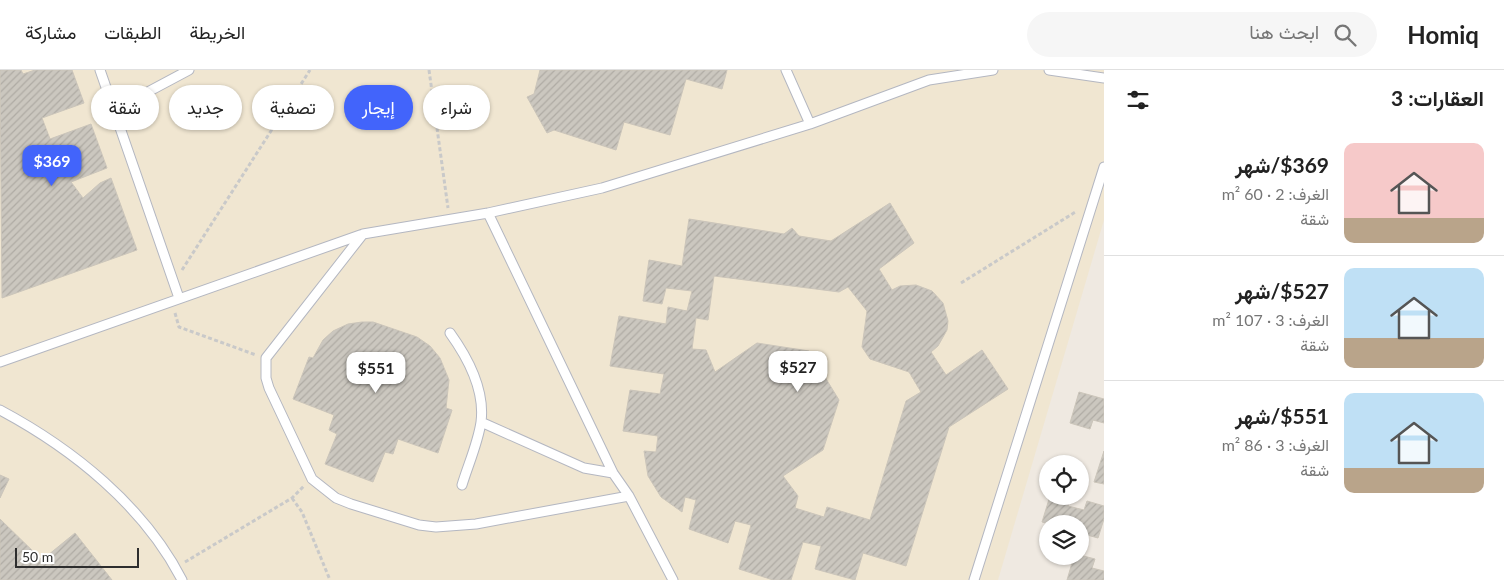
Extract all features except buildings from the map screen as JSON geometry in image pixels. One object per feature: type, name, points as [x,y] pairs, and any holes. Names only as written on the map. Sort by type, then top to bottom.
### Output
[{"type":"lane","points":[[100,70],[105,85]]},
{"type":"lane","points":[[159,86],[190,70]]},
{"type":"lane","points":[[786,70],[810,124]]},
{"type":"lane","points":[[0,362],[363,234],[560,199],[643,177],[810,124],[929,80],[993,70]]},
{"type":"lane","points":[[1049,70],[1104,78]]},
{"type":"lane","points":[[121,130],[178,298]]},
{"type":"lane","points":[[974,580],[1104,167]]},
{"type":"lane","points":[[488,213],[613,473],[629,496],[673,580]]},
{"type":"lane","points":[[363,234],[266,358],[266,378],[269,388],[312,479],[336,498],[351,504],[419,524],[436,527],[476,524],[629,496]]},
{"type":"lane","points":[[450,333],[469,363],[475,380],[481,422],[462,485]]},
{"type":"lane","points":[[0,410],[39,432],[92,473],[144,523],[176,567],[182,580]]},
{"type":"lane","points":[[481,422],[584,468],[613,473]]},
{"type":"path","points":[[174,283],[310,70]]},
{"type":"path","points":[[429,70],[450,220]]},
{"type":"path","points":[[961,283],[1094,201]]},
{"type":"path","points":[[178,298],[173,310],[180,327],[266,358]]},
{"type":"path","points":[[176,567],[292,498],[312,479]]},
{"type":"path","points":[[292,498],[302,512],[330,580]]},
{"type":"shaded area","points":[[0,70],[1104,70],[1104,220],[998,580],[0,580]]}]
